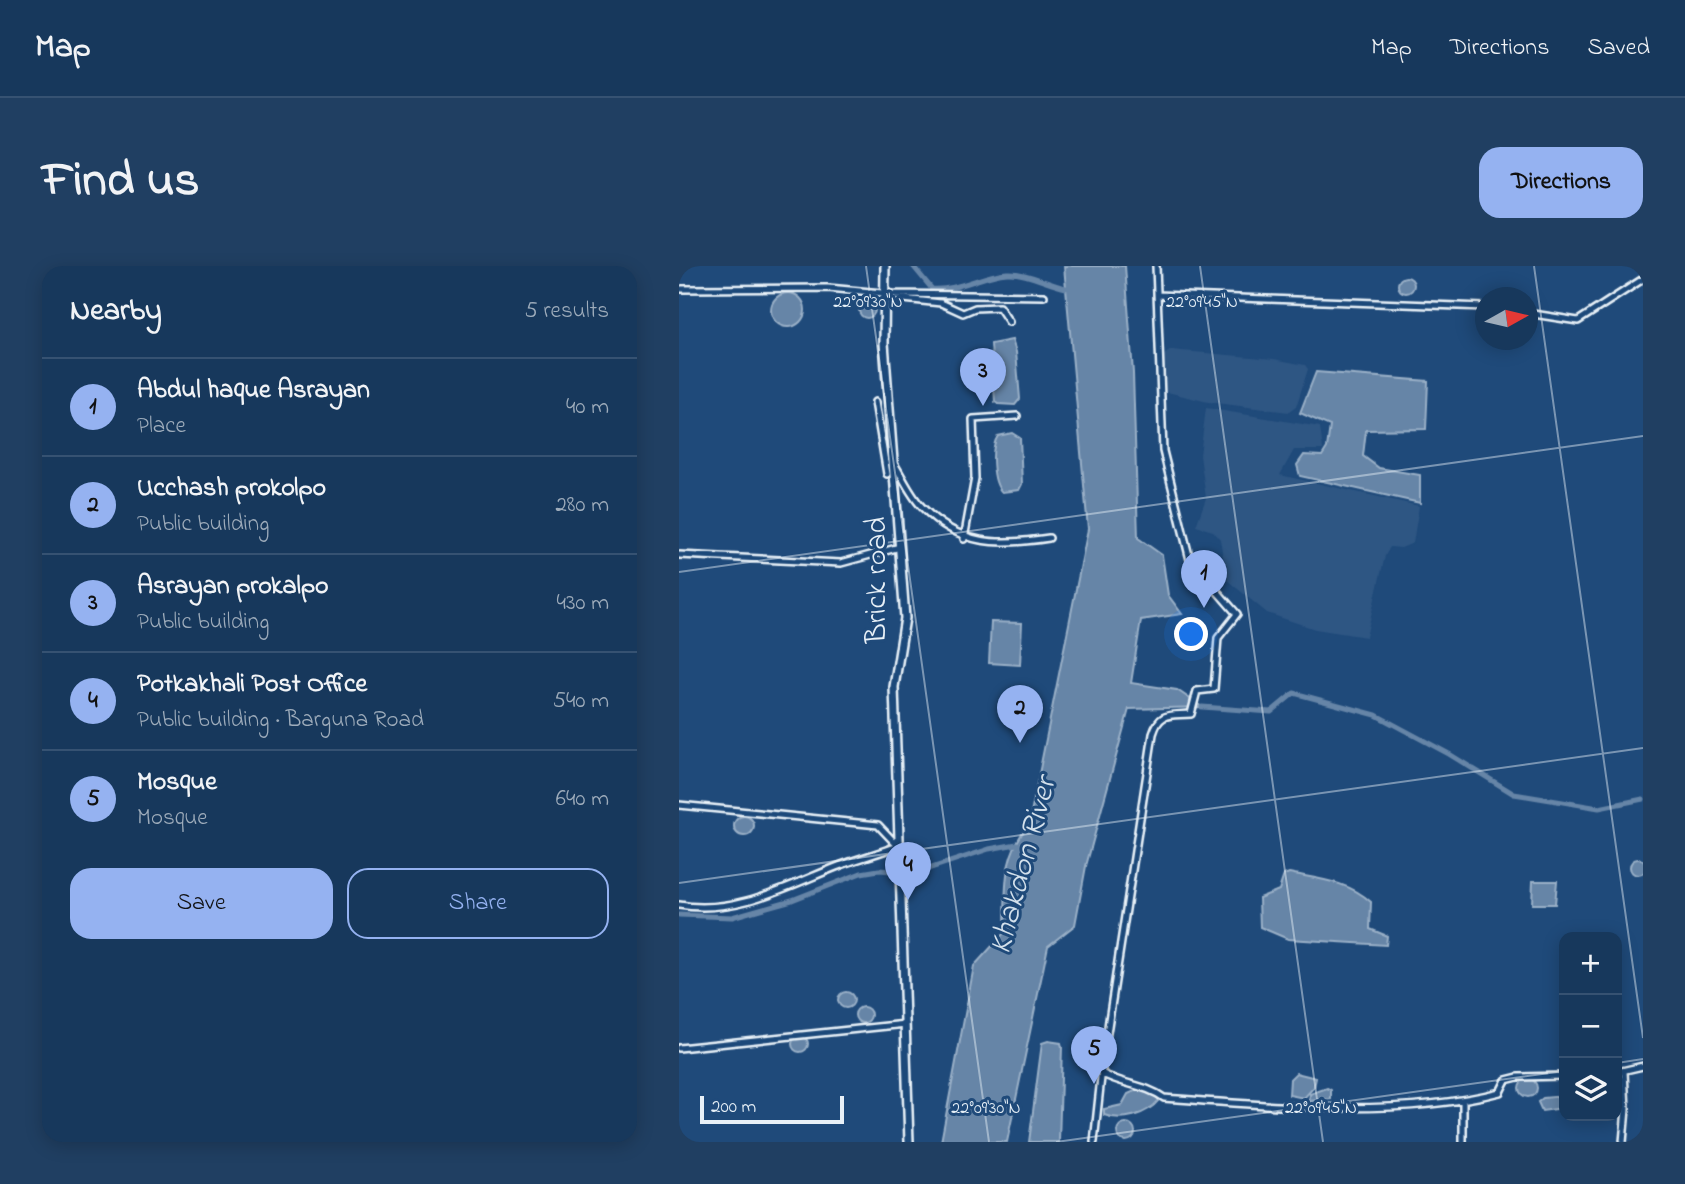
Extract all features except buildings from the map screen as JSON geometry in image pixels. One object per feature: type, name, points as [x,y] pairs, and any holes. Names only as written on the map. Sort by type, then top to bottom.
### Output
[{"type":"main road","name":"Brick road","points":[[885,266],[889,294],[884,343],[905,618],[894,687],[909,1142]]},
{"type":"street","points":[[1094,1142],[1101,1073],[1129,908],[1145,778],[1158,720],[1166,714],[1191,714],[1197,691],[1214,689],[1218,638],[1237,614],[1217,591],[1195,580],[1186,550],[1163,451],[1158,381],[1161,365],[1156,266]]},
{"type":"street","points":[[1538,315],[1578,321],[1643,279]]},
{"type":"street","points":[[679,289],[828,288],[889,294],[1044,296]]},
{"type":"street","points":[[889,294],[903,299],[941,303],[963,313],[975,308],[999,307],[1009,322]]},
{"type":"street","points":[[1157,295],[1475,307]]},
{"type":"street","points":[[875,402],[887,474]]},
{"type":"street","points":[[964,539],[975,478],[974,419],[1017,416]]},
{"type":"street","points":[[884,458],[895,461],[921,506],[964,539],[1018,543],[1049,538]]},
{"type":"street","points":[[679,555],[841,563],[900,547]]},
{"type":"street","points":[[679,805],[878,825],[898,846],[751,900],[695,908],[679,905]]},
{"type":"street","points":[[679,1048],[906,1024]]},
{"type":"street","points":[[1623,1142],[1626,1109],[1624,1072],[1643,1066]]},
{"type":"street","points":[[1101,1073],[1120,1084],[1151,1089],[1164,1098],[1326,1106],[1463,1101],[1500,1092],[1506,1080],[1518,1077],[1559,1076]]},
{"type":"street","points":[[1463,1101],[1464,1142]]},
{"type":"shaded area","points":[[1171,350],[1274,359],[1305,365],[1308,369],[1296,407],[1289,412],[1208,402],[1167,392],[1160,384],[1164,355]]},
{"type":"shaded area","points":[[1206,408],[1320,427],[1323,450],[1294,450],[1280,475],[1419,506],[1413,543],[1401,548],[1390,547],[1385,556],[1366,637],[1315,629],[1267,613],[1227,580],[1220,539],[1213,531],[1196,526],[1206,498],[1200,455]]},
{"type":"water","name":"Khakdon River","points":[[1064,266],[1125,266],[1133,373],[1138,538],[1162,555],[1168,595],[1182,614],[1141,620],[1131,683],[1177,690],[1202,707],[1129,709],[1086,866],[1075,925],[1048,946],[1007,1142],[941,1142],[974,966],[1005,932],[1009,862],[1029,824],[1088,529]]},
{"type":"water","points":[[1403,277],[1409,277],[1414,285],[1412,291],[1403,293],[1398,288],[1398,282]]},
{"type":"water","points":[[788,293],[800,298],[805,310],[800,322],[788,327],[776,322],[771,310],[776,298]]},
{"type":"water","points":[[864,302],[870,302],[875,310],[873,316],[864,318],[859,313],[859,307]]},
{"type":"water","points":[[1012,340],[1016,352],[1020,399],[1015,405],[998,404],[995,402],[991,344]]},
{"type":"water","points":[[1316,372],[1428,381],[1426,429],[1366,430],[1363,456],[1379,468],[1420,475],[1420,503],[1300,476],[1297,465],[1304,455],[1322,456],[1327,448],[1330,426],[1300,413]]},
{"type":"water","points":[[1012,433],[1020,438],[1022,484],[1019,490],[1002,492],[994,473],[995,441],[998,436]]},
{"type":"water","points":[[991,622],[1022,623],[1020,665],[989,663]]},
{"type":"water","points":[[744,816],[751,819],[754,826],[751,833],[744,836],[737,833],[734,826],[737,819]]},
{"type":"water","points":[[1638,859],[1644,861],[1644,873],[1638,875],[1632,873],[1630,867],[1632,861]]},
{"type":"water","points":[[1289,873],[1333,882],[1362,895],[1371,902],[1370,929],[1387,936],[1386,945],[1288,939],[1260,927],[1259,898],[1279,890],[1284,875]]},
{"type":"water","points":[[1533,881],[1557,881],[1555,904],[1532,904]]},
{"type":"water","points":[[843,992],[849,992],[854,1000],[852,1006],[843,1008],[838,1003],[838,997]]},
{"type":"water","points":[[863,1007],[869,1009],[869,1021],[863,1023],[857,1021],[855,1015],[857,1009]]},
{"type":"water","points":[[797,1036],[803,1036],[808,1044],[806,1050],[797,1052],[792,1047],[792,1041]]},
{"type":"water","points":[[1042,1043],[1061,1043],[1062,1047],[1059,1142],[1029,1142]]},
{"type":"water","points":[[1296,1073],[1316,1078],[1314,1087],[1304,1098],[1289,1095],[1290,1079]]},
{"type":"water","points":[[1528,1079],[1536,1084],[1537,1088],[1532,1096],[1528,1097],[1520,1092],[1519,1088],[1524,1080]]},
{"type":"water","points":[[1327,1088],[1331,1090],[1331,1099],[1309,1101],[1310,1094]]},
{"type":"water","points":[[1139,1089],[1155,1094],[1159,1100],[1148,1110],[1134,1116],[1119,1118],[1104,1115],[1104,1109],[1122,1105],[1128,1094]]},
{"type":"water","points":[[1559,1096],[1559,1109],[1542,1111],[1538,1102],[1543,1098]]},
{"type":"water","points":[[1126,1123],[1132,1126],[1135,1132],[1132,1138],[1126,1141],[1120,1138],[1117,1132],[1120,1126]]},
{"type":"waterway","points":[[913,266],[932,289],[951,288],[1007,273],[1029,276],[1066,288]]},
{"type":"waterway","points":[[1202,707],[1271,712],[1294,693],[1376,715],[1449,754],[1514,794],[1599,808],[1643,799]]},
{"type":"waterway","name":"Khakdon River","points":[[679,915],[732,917],[792,900],[861,873],[879,870],[916,873],[989,849],[1017,844]]},
{"type":"place","name":"Asrayan prokalpo","points":[[983,406]]},
{"type":"place","name":"Abdul haque Asrayan","points":[[1204,608]]},
{"type":"place","name":"Ucchash prokolpo","points":[[1020,743]]},
{"type":"place","name":"Potkakhali Post Office","points":[[908,900]]},
{"type":"place","name":"Mosque","points":[[1094,1084]]}]
